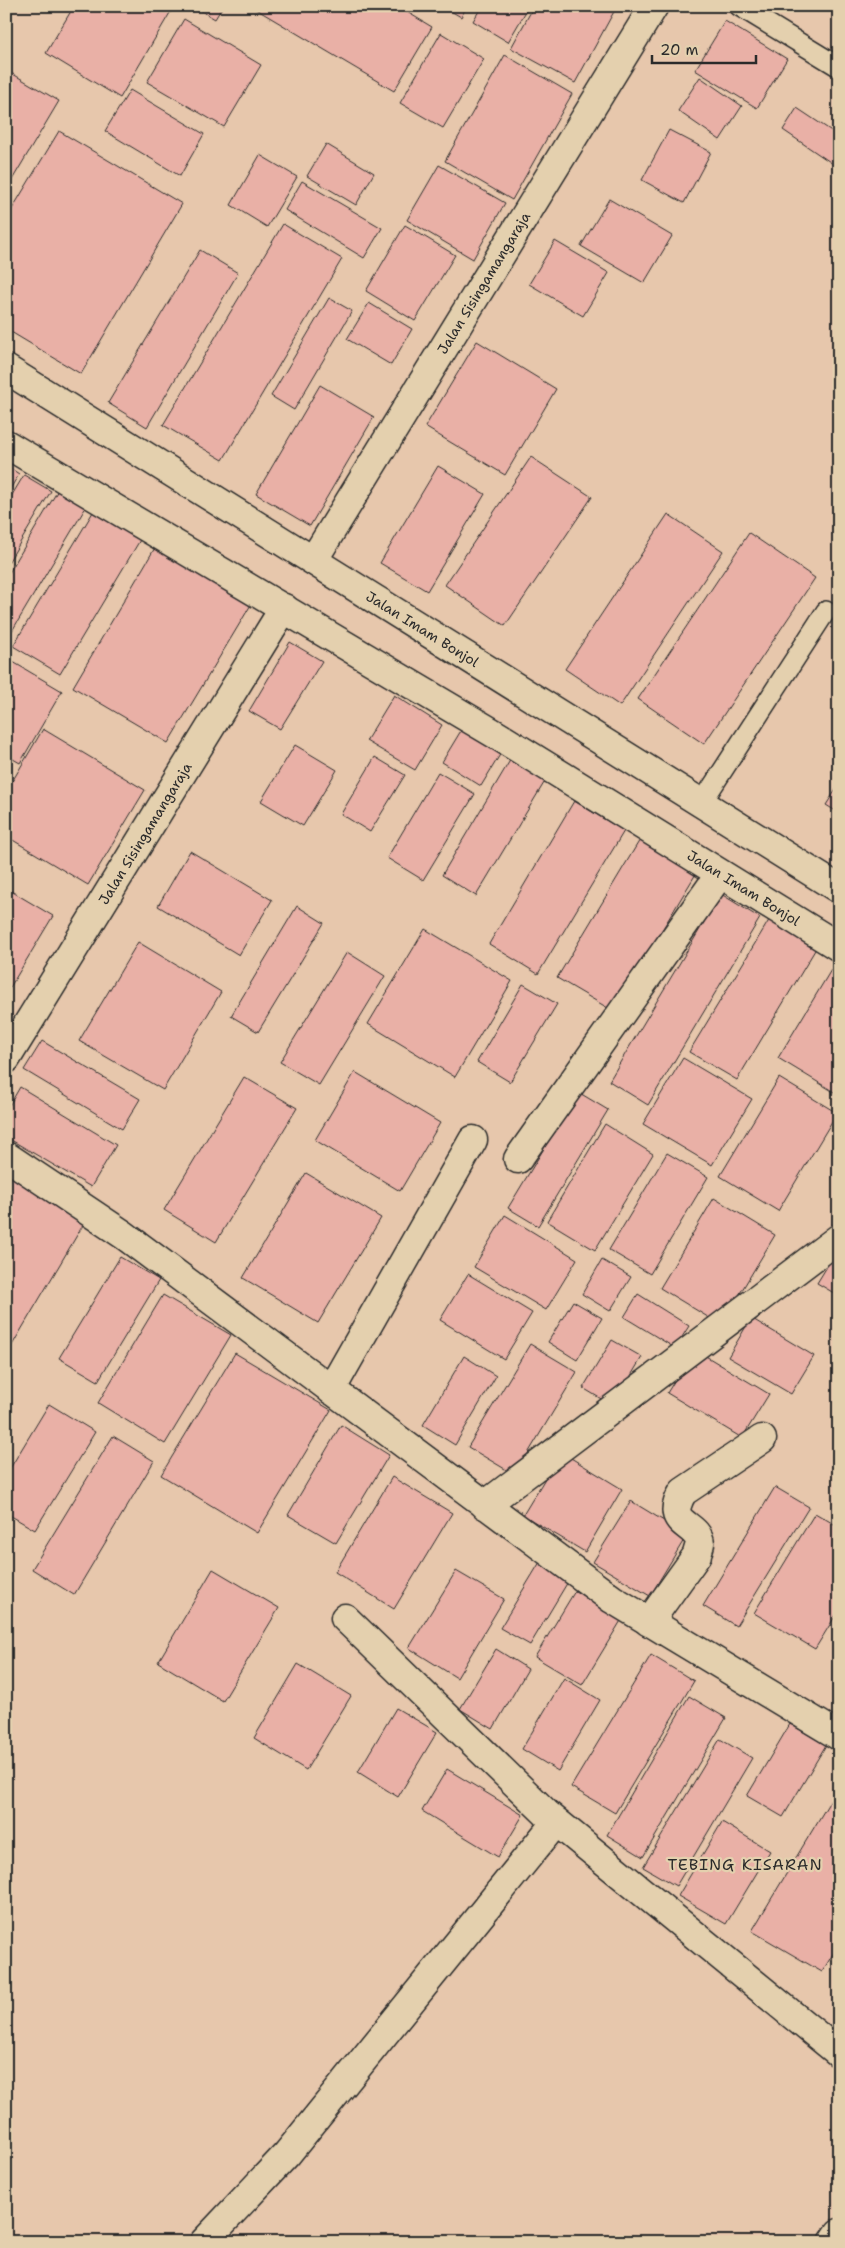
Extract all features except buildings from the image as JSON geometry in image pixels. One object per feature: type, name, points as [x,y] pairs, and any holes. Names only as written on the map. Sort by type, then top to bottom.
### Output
[{"type":"street","name":"Jalan Sisingamangaraja","points":[[314,559],[654,6]]},
{"type":"street","name":"Jalan Imam Bonjol","points":[[6,369],[314,559],[839,889]]},
{"type":"street","name":"Jalan Imam Bonjol","points":[[6,444],[495,734],[839,948]]},
{"type":"street","name":"Jalan Sisingamangaraja","points":[[6,1059],[284,608]]},
{"type":"street","points":[[518,1159],[720,874]]},
{"type":"street","points":[[331,1390],[473,1140]]},
{"type":"street","points":[[6,1156],[124,1236],[612,1598],[839,1736]]},
{"type":"street","points":[[485,1505],[839,1238]]},
{"type":"street","points":[[649,1622],[697,1555],[700,1543],[696,1535],[679,1519],[676,1510],[678,1500],[683,1492],[762,1439]]},
{"type":"street","points":[[345,1618],[556,1822],[839,2053]]},
{"type":"street","points":[[204,2242],[287,2154],[556,1822]]},
{"type":"street","points":[[833,2242],[839,2233]]},
{"type":"lane","points":[[739,6],[839,67]]},
{"type":"lane","points":[[701,804],[826,611]]},
{"type":"district","name":"TEBING KISARAN","points":[[745,1864]]}]
